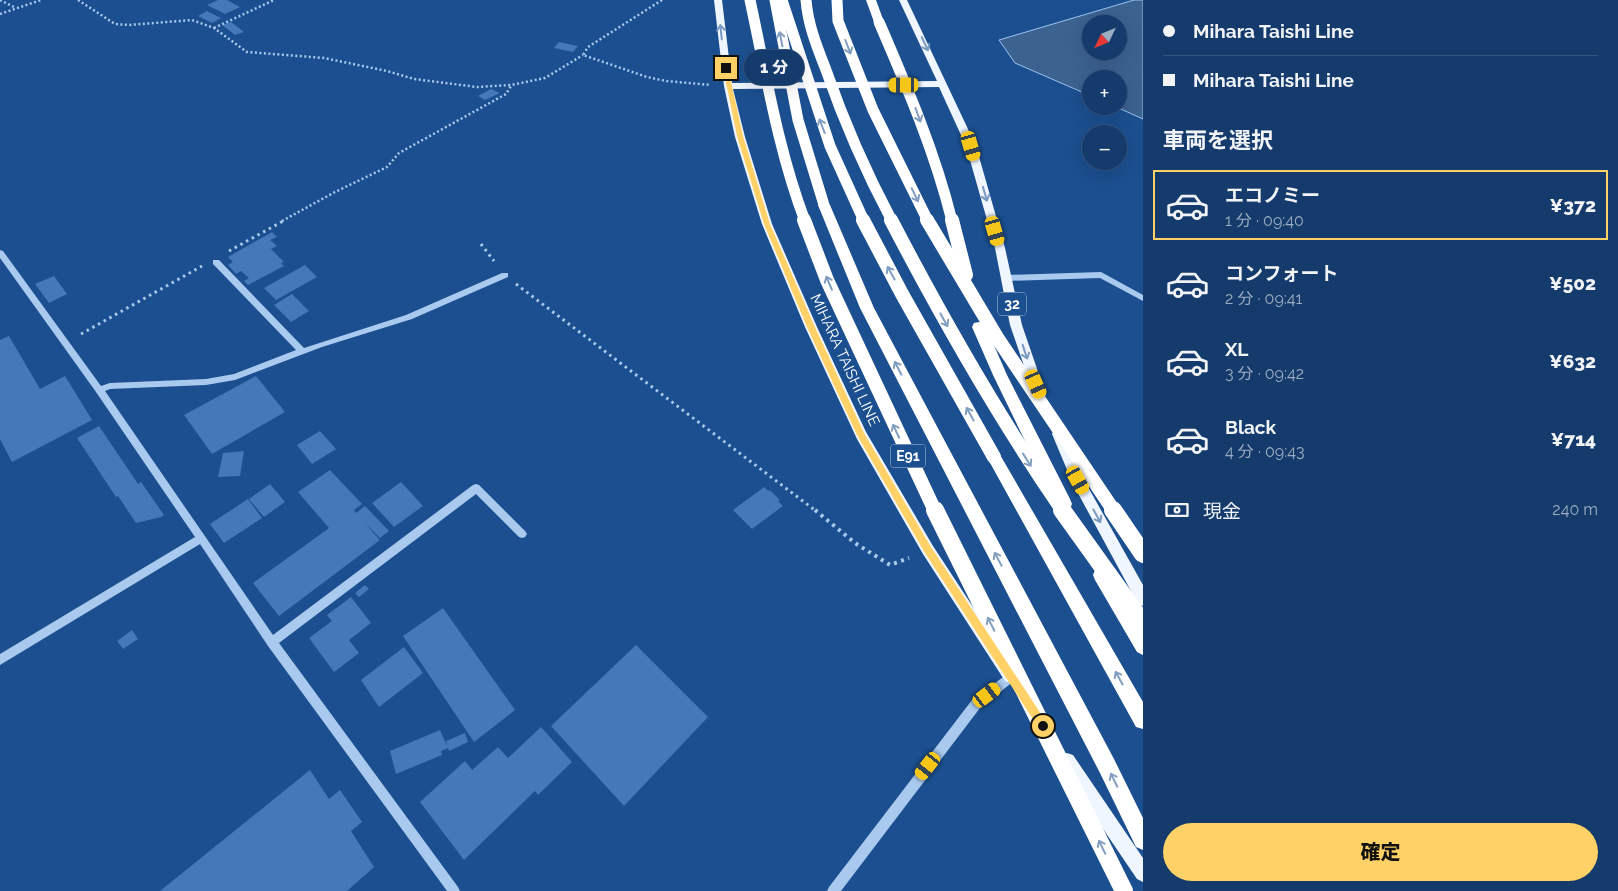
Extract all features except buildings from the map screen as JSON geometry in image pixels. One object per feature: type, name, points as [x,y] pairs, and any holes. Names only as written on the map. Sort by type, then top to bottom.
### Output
[{"type":"highway","name":"E91","points":[[750,0],[776,124],[798,201],[827,280],[953,549],[1124,891]]},
{"type":"highway","name":"E91","points":[[775,0],[798,120],[824,205],[867,308],[1102,757],[1143,840]]},
{"type":"highway","points":[[782,0],[821,124],[850,192],[885,262],[1143,720]]},
{"type":"highway","points":[[806,0],[808,20],[860,158],[928,291],[974,373],[1028,462],[1088,551],[1143,623]]},
{"type":"highway","points":[[837,0],[838,20],[873,110],[930,226],[998,339],[1143,554]]},
{"type":"highway","points":[[871,0],[916,108],[943,184],[979,327],[1044,466],[1116,603],[1143,646]]},
{"type":"main road","name":"MIHARA TAISHI LINE","points":[[718,0],[728,86],[740,136],[767,224],[811,327],[861,435],[928,550],[1010,677],[1143,873]]},
{"type":"main road","name":"32","points":[[903,0],[971,146],[1000,248],[1016,326],[1036,384],[1078,480],[1143,599]]},
{"type":"main road","points":[[728,86],[943,84]]},
{"type":"street","points":[[0,253],[99,390],[272,642],[454,891]]},
{"type":"street","points":[[216,262],[302,351]]},
{"type":"street","points":[[99,390],[110,386],[206,382],[235,377],[302,351],[409,317],[505,275]]},
{"type":"street","points":[[1006,278],[1101,275],[1143,298]]},
{"type":"street","points":[[272,642],[476,488],[522,534]]},
{"type":"street","points":[[0,660],[200,539]]},
{"type":"street","points":[[832,891],[976,704],[1010,677]]},
{"type":"path","points":[[0,0],[16,8]]},
{"type":"path","points":[[0,14],[41,0]]},
{"type":"path","points":[[78,0],[115,24],[129,26],[192,20],[214,28],[247,52],[324,58],[414,79],[477,87],[511,85],[545,78],[583,55],[588,47],[662,0]]},
{"type":"path","points":[[214,28],[274,0]]},
{"type":"path","points":[[583,55],[666,81],[728,86]]},
{"type":"path","points":[[222,255],[335,192],[386,167],[398,153],[506,94],[511,85]]},
{"type":"path","points":[[481,244],[505,275],[802,499],[855,543],[890,566],[928,550]]},
{"type":"path","points":[[65,342],[204,265]]},
{"type":"water","points":[[1134,0],[1143,0],[1143,119],[1127,112],[1127,70],[1082,70],[1082,92],[1015,63],[999,40],[1082,15],[1082,60],[1128,60],[1128,15],[1083,15]]},
{"type":"route","points":[[726,68],[728,86],[740,136],[767,224],[811,327],[861,435],[928,550],[1043,726]]}]
